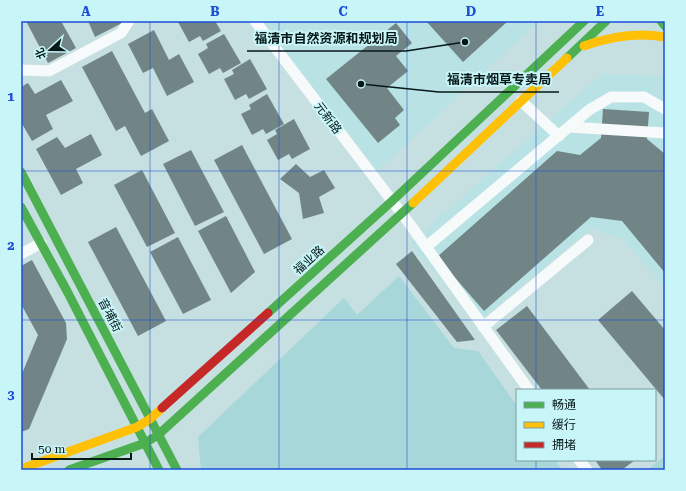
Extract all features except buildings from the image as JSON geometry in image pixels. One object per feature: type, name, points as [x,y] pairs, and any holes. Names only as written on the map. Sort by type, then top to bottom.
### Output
[{"type":"street","points":[[21,70],[49,71],[121,33],[129,21]]},
{"type":"street","name":"元新路","points":[[255,21],[391,202],[426,246],[528,389]]},
{"type":"street","points":[[565,39],[574,21]]},
{"type":"street","name":"福业路","points":[[21,469],[137,427],[150,419],[391,202],[584,21]]},
{"type":"street","points":[[69,470],[145,443],[158,435],[401,214],[606,21]]},
{"type":"street","points":[[661,21],[665,26]]},
{"type":"street","points":[[575,49],[600,39],[618,36],[651,34],[665,37]]},
{"type":"street","points":[[426,246],[589,110],[611,97],[644,97],[665,109]]},
{"type":"street","points":[[521,101],[559,136]]},
{"type":"street","points":[[569,127],[665,132]]},
{"type":"street","name":"音埔街","points":[[21,172],[177,470]]},
{"type":"street","points":[[21,207],[159,470]]},
{"type":"street","points":[[483,327],[588,240]]},
{"type":"street","points":[[21,254],[41,243]]},
{"type":"street","points":[[580,461],[587,470]]},
{"type":"shaded area","points":[[264,21],[539,21],[378,171],[305,78]]},
{"type":"shaded area","points":[[602,74],[665,77],[665,288],[623,239],[591,228],[477,323],[410,243]]},
{"type":"shaded area","points":[[399,276],[454,348],[478,351],[516,405],[516,461],[556,461],[562,470],[201,470],[198,437],[344,298],[357,315]]},
{"type":"shaded area","points":[[665,456],[665,470],[647,470]]},
{"type":"traffic: fast","points":[[268,313],[391,202],[584,21]]},
{"type":"traffic: fast","points":[[567,58],[606,21]]},
{"type":"traffic: fast","points":[[661,21],[665,26]]},
{"type":"traffic: fast","points":[[21,172],[177,470]]},
{"type":"traffic: fast","points":[[69,470],[145,443],[158,435],[413,203]]},
{"type":"traffic: fast","points":[[21,207],[67,291],[159,470]]},
{"type":"traffic: slow","points":[[584,46],[614,37],[634,35],[665,37]]},
{"type":"traffic: slow","points":[[413,203],[567,58]]},
{"type":"traffic: slow","points":[[21,469],[137,427],[150,419],[162,408]]},
{"type":"traffic: jam","points":[[162,408],[268,313]]},
{"type":"place","name":"福清市自然资源和规划局","points":[[465,42]]},
{"type":"place","name":"福清市烟草专卖局","points":[[361,84]]}]
